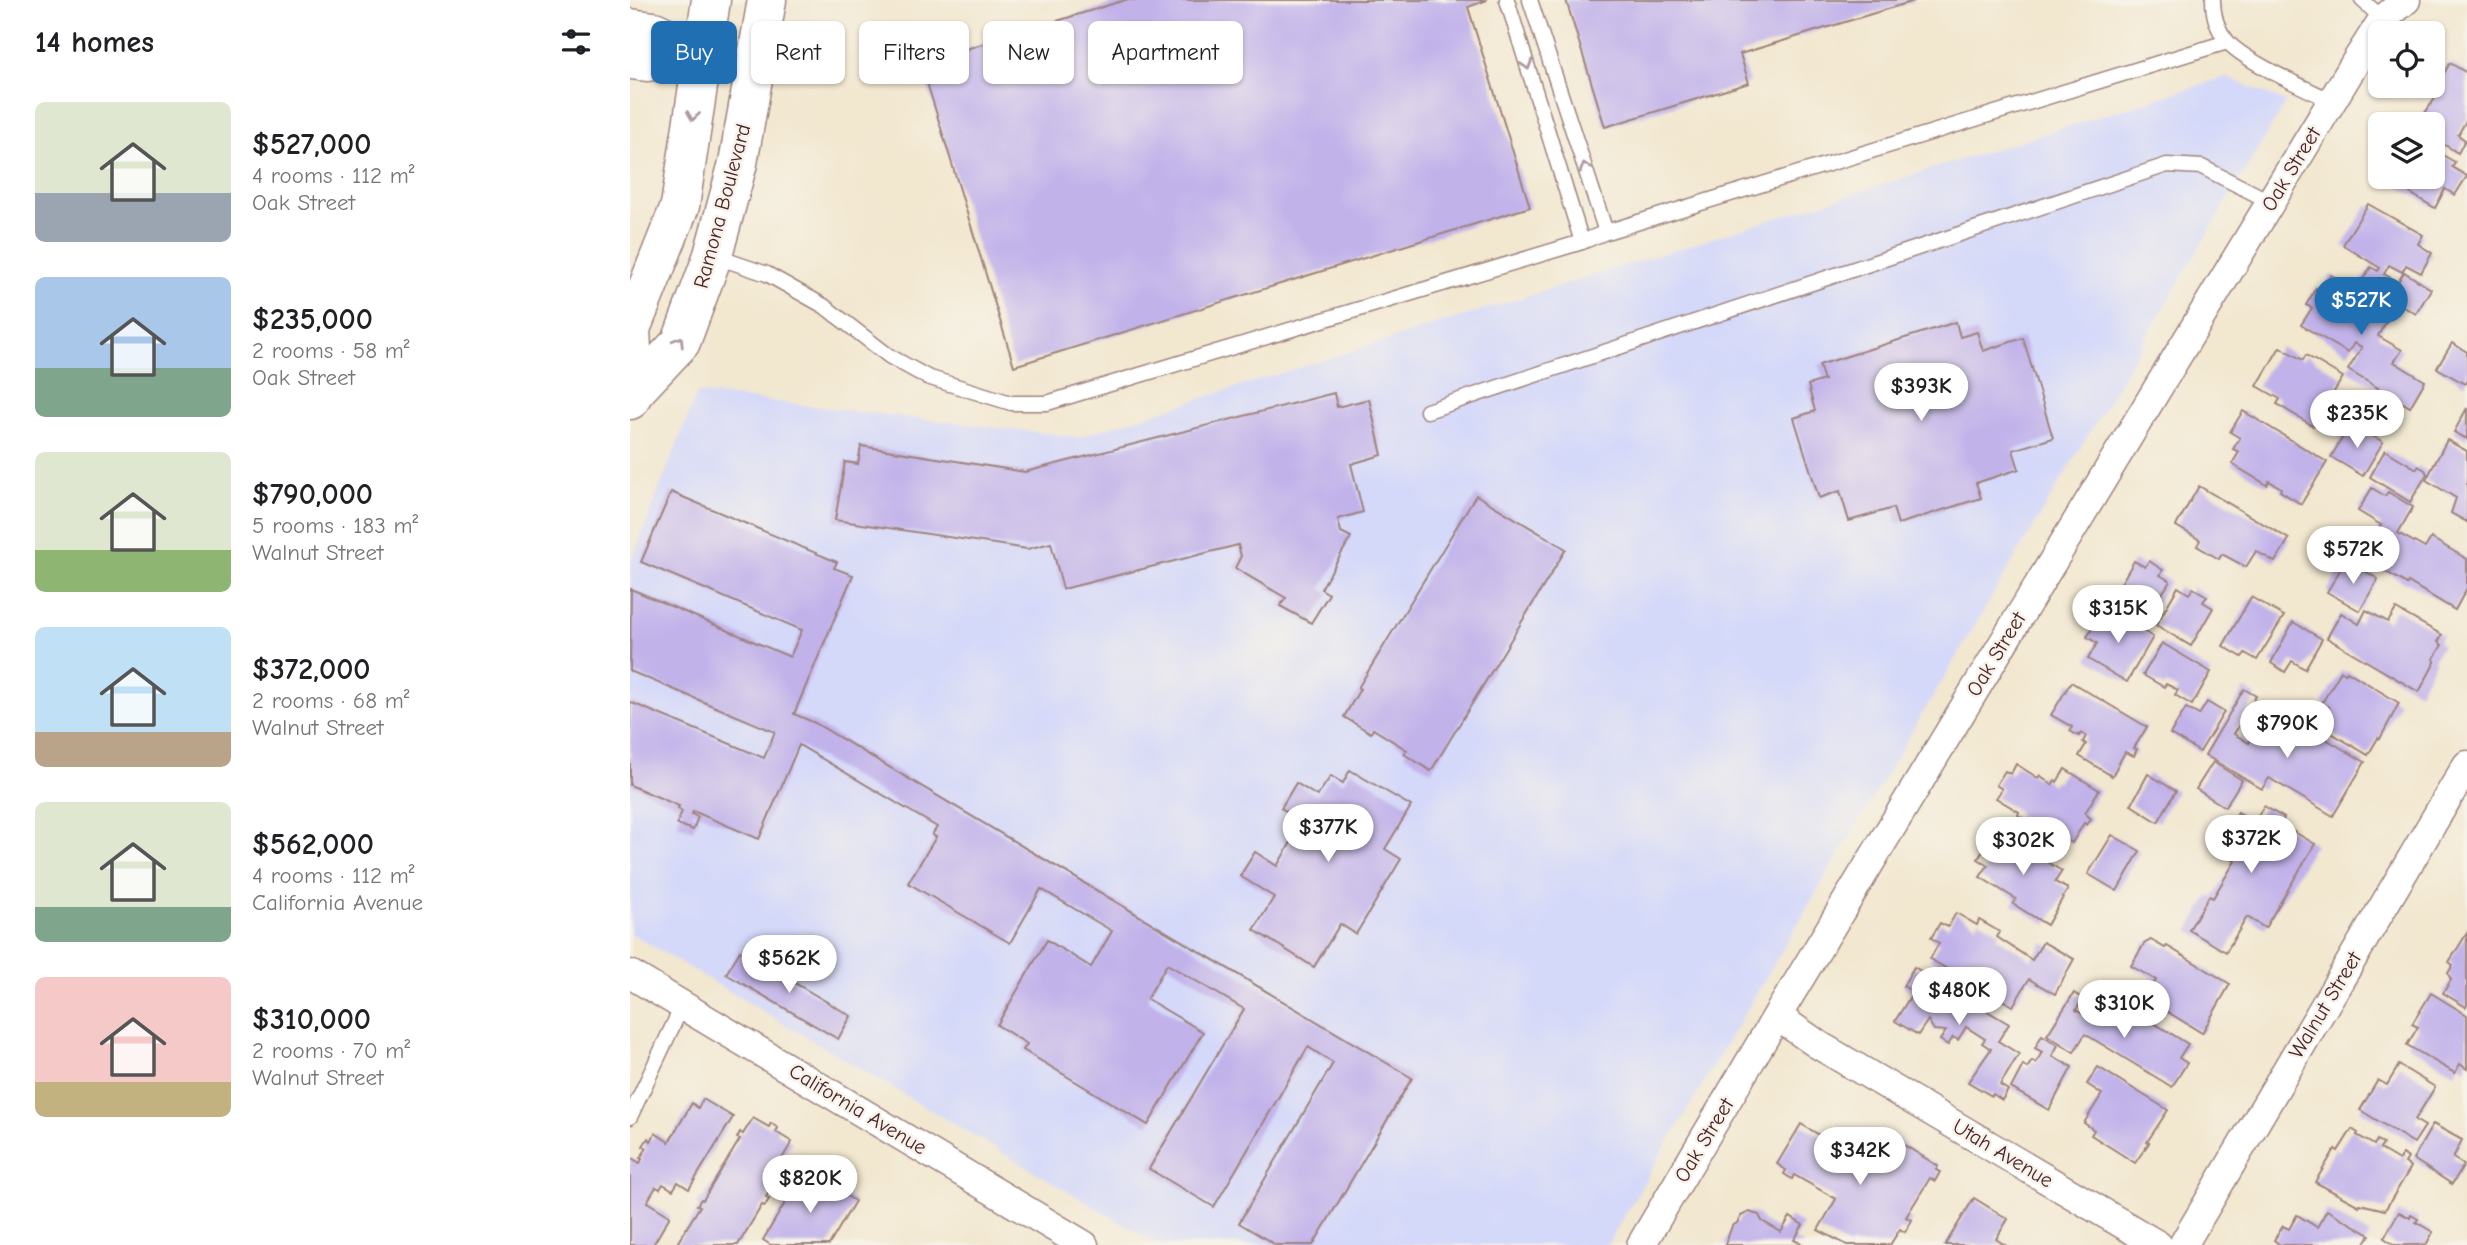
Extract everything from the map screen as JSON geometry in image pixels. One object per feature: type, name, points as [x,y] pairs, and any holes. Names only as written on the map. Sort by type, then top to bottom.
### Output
[{"type":"main road","name":"Ramona Boulevard","points":[[708,21],[711,0]]},
{"type":"main road","name":"Ramona Boulevard","points":[[632,396],[681,342],[713,255],[738,163],[767,0]]},
{"type":"main road","points":[[630,28],[651,31]]},
{"type":"main road","points":[[630,60],[651,61]]},
{"type":"main road","name":"Ramona Boulevard","points":[[632,396],[631,329],[680,206],[698,84]]},
{"type":"street","name":"Oak Street","points":[[1641,1245],[1777,1016],[2383,19],[2406,0]]},
{"type":"street","name":"Walnut Street","points":[[2183,1245],[2467,765]]},
{"type":"street","name":"California Avenue","points":[[630,974],[1084,1245]]},
{"type":"street","name":"Utah Avenue","points":[[1777,1016],[1817,1044],[2158,1245]]},
{"type":"lane","points":[[1507,0],[1582,242]]},
{"type":"lane","points":[[1530,0],[1606,232]]},
{"type":"lane","points":[[2213,0],[2213,15],[2227,42],[2256,62],[2332,102]]},
{"type":"lane","points":[[2362,0],[2383,19]]},
{"type":"lane","points":[[713,255],[779,280],[824,306],[889,356],[926,377],[1011,403],[1047,403],[1582,242],[1606,232],[2227,42]]},
{"type":"lane","points":[[1427,411],[2166,165],[2202,167],[2271,202]]},
{"type":"lane","points":[[630,1117],[683,1004]]},
{"type":"shaded area","points":[[2225,77],[2286,102],[1607,1245],[1159,1245],[630,933],[630,564],[697,393],[1078,437]]},
{"type":"building","points":[[1125,0],[1487,0],[1468,7],[1530,207],[1014,366],[927,84],[969,84],[969,48],[983,44],[983,84],[1074,84],[1074,21],[1057,21]]},
{"type":"building","points":[[1566,0],[1914,1],[1740,54],[1749,83],[1605,127]]},
{"type":"building","points":[[2450,63],[2467,73],[2467,119],[2458,135],[2465,140],[2458,153],[2445,145],[2445,112],[2425,112],[2435,98],[2445,98],[2445,72]]},
{"type":"building","points":[[2445,156],[2455,162],[2452,167],[2467,176],[2455,195],[2445,189]]},
{"type":"building","points":[[2404,189],[2445,189],[2435,208]]},
{"type":"building","points":[[2368,204],[2423,235],[2418,244],[2432,253],[2421,273],[2406,265],[2402,272],[2389,265],[2384,274],[2398,282],[2404,272],[2431,289],[2416,314],[2361,282],[2371,267],[2378,271],[2380,268],[2343,245]]},
{"type":"building","points":[[2331,275],[2392,311],[2378,336],[2402,350],[2394,362],[2425,381],[2410,407],[2348,370],[2362,347],[2354,343],[2348,353],[2301,325],[2312,308],[2306,305],[2316,288],[2321,291]]},
{"type":"building","points":[[1956,322],[1960,337],[1977,332],[1983,351],[2023,338],[2053,438],[2013,450],[2019,469],[1976,483],[1981,498],[1898,524],[1893,508],[1849,521],[1840,491],[1819,498],[1794,418],[1815,411],[1808,385],[1824,380],[1819,365]]},
{"type":"building","points":[[2452,343],[2467,352],[2465,384],[2437,368]]},
{"type":"building","points":[[2280,347],[2303,360],[2306,355],[2343,377],[2313,426],[2277,404],[2280,399],[2257,386]]},
{"type":"building","points":[[1334,393],[1337,407],[1369,399],[1382,455],[1351,464],[1363,512],[1338,519],[1341,532],[1351,537],[1321,589],[1329,594],[1311,623],[1280,606],[1286,598],[1235,568],[1241,556],[1238,545],[1063,589],[1051,543],[1027,549],[835,520],[845,462],[858,464],[861,446],[1025,472]]},
{"type":"building","points":[[2467,408],[2467,439],[2454,432]]},
{"type":"building","points":[[2243,411],[2327,462],[2301,504],[2269,481],[2267,485],[2232,464],[2239,452],[2233,449],[2240,438],[2230,432]]},
{"type":"building","points":[[2351,423],[2383,442],[2363,476],[2331,457]]},
{"type":"building","points":[[2447,440],[2467,451],[2467,522],[2451,513],[2456,498],[2426,480]]},
{"type":"building","points":[[2385,450],[2417,469],[2418,466],[2425,470],[2427,474],[2410,502],[2370,477]]},
{"type":"building","points":[[2199,486],[2289,539],[2275,562],[2256,551],[2246,567],[2222,554],[2219,559],[2197,546],[2200,540],[2176,526]]},
{"type":"building","points":[[2372,488],[2385,496],[2388,492],[2413,507],[2398,533],[2425,548],[2431,538],[2467,559],[2467,588],[2455,610],[2383,570],[2397,549],[2375,536],[2381,525],[2358,511]]},
{"type":"building","points":[[671,492],[837,562],[834,568],[853,575],[794,714],[815,723],[1412,1078],[1313,1245],[1276,1245],[1239,1223],[1333,1063],[1308,1047],[1214,1207],[1149,1169],[1244,1009],[1167,964],[1147,999],[1203,1032],[1148,1125],[1023,1050],[1027,1044],[997,1025],[1047,940],[1091,967],[1112,931],[1041,889],[1010,943],[908,883],[936,837],[932,835],[937,827],[799,745],[759,839],[693,811],[692,814],[698,817],[693,830],[677,824],[682,811],[678,809],[679,806],[630,785],[630,702],[764,758],[775,732],[630,671],[631,589],[790,657],[802,630],[641,562]]},
{"type":"building","points":[[1476,495],[1566,549],[1431,771],[1404,754],[1407,750],[1373,729],[1371,733],[1344,717],[1360,689],[1358,688]]},
{"type":"building","points":[[2346,560],[2378,579],[2360,611],[2327,592]]},
{"type":"building","points":[[2134,561],[2145,567],[2149,561],[2163,570],[2160,575],[2170,581],[2146,620],[2112,599]]},
{"type":"building","points":[[2178,587],[2189,594],[2193,588],[2207,596],[2203,602],[2213,608],[2191,646],[2156,625]]},
{"type":"building","points":[[2251,597],[2284,616],[2257,660],[2245,653],[2242,657],[2223,646]]},
{"type":"building","points":[[2104,608],[2153,637],[2127,682],[2088,659],[2097,643],[2087,637]]},
{"type":"building","points":[[2396,609],[2442,635],[2438,642],[2442,645],[2419,692],[2327,638],[2341,613],[2359,624],[2366,610],[2388,622]]},
{"type":"building","points":[[2293,622],[2322,639],[2305,669],[2292,661],[2285,672],[2271,663]]},
{"type":"building","points":[[2162,643],[2211,672],[2192,705],[2175,695],[2178,690],[2166,684],[2164,687],[2143,675]]},
{"type":"building","points":[[2341,671],[2347,671],[2399,703],[2380,739],[2378,738],[2368,755],[2318,725],[2329,707],[2322,703]]},
{"type":"building","points":[[2071,682],[2147,727],[2134,748],[2137,749],[2134,756],[2125,752],[2112,776],[2079,756],[2086,744],[2083,742],[2086,736],[2070,731],[2072,727],[2051,715]]},
{"type":"building","points":[[2244,689],[2256,696],[2234,734],[2249,743],[2257,729],[2286,746],[2300,724],[2365,762],[2333,816],[2269,778],[2262,789],[2205,755]]},
{"type":"building","points":[[2207,702],[2224,712],[2200,752],[2170,734],[2186,708],[2199,715]]},
{"type":"building","points":[[2213,762],[2242,780],[2225,807],[2196,789]]},
{"type":"building","points":[[2016,764],[2038,778],[2040,775],[2052,785],[2065,769],[2099,790],[2085,813],[2091,819],[2087,825],[2084,823],[2072,843],[2018,815],[2019,812],[1996,798],[2002,789],[1996,785],[2005,771],[2011,774]]},
{"type":"building","points":[[1350,770],[1411,806],[1385,849],[1401,859],[1356,934],[1340,924],[1314,967],[1254,930],[1274,897],[1240,876],[1255,852],[1277,866],[1303,822],[1281,808],[1296,783],[1317,796],[1331,776],[1343,783]]},
{"type":"building","points":[[2148,774],[2176,791],[2158,822],[2131,805]]},
{"type":"building","points":[[2264,806],[2284,818],[2281,824],[2315,844],[2265,928],[2247,917],[2226,952],[2189,930],[2209,896],[2213,898],[2235,861],[2211,847],[2226,821],[2231,824],[2238,812],[2254,822]]},
{"type":"building","points":[[1995,831],[2062,871],[2055,882],[2068,889],[2047,925],[2013,904],[2016,899],[1980,877],[1988,865],[1978,859]]},
{"type":"building","points":[[2112,835],[2140,851],[2117,891],[2088,874]]},
{"type":"building","points":[[1956,913],[1977,925],[1979,920],[2000,932],[1997,937],[2032,960],[2043,942],[2074,959],[2055,994],[2029,979],[2013,1006],[1930,959],[1939,943],[1931,938],[1940,923],[1948,927]]},
{"type":"building","points":[[2467,933],[2466,1007],[2443,993],[2451,980],[2448,973],[2453,965],[2449,962]]},
{"type":"building","points":[[2151,940],[2165,948],[2167,946],[2230,984],[2202,1033],[2145,998],[2156,980],[2131,966],[2144,944]]},
{"type":"building","points":[[740,951],[851,1016],[838,1039],[726,974]]},
{"type":"building","points":[[1914,967],[2009,1024],[1998,1041],[2019,1054],[2000,1085],[2008,1090],[2002,1100],[1968,1082],[1991,1049],[1982,1043],[1985,1039],[1966,1027],[1958,1040],[1953,1037],[1948,1045],[1940,1040],[1946,1031],[1934,1030],[1928,1020],[1918,1035],[1895,1021],[1913,992],[1903,986]]},
{"type":"building","points":[[2074,993],[2083,999],[2076,1010],[2094,1021],[2101,1009],[2118,1019],[2116,1022],[2125,1028],[2136,1012],[2188,1044],[2179,1058],[2187,1063],[2172,1087],[2085,1034],[2074,1052],[2047,1035]]},
{"type":"building","points":[[2431,993],[2467,1015],[2467,1069],[2460,1064],[2455,1073],[2407,1045],[2418,1027],[2412,1024]]},
{"type":"building","points":[[2042,1035],[2058,1045],[2052,1056],[2072,1067],[2049,1110],[2011,1088],[2023,1065],[2027,1068],[2032,1061],[2036,1063],[2042,1052],[2035,1048]]},
{"type":"building","points":[[2399,1065],[2435,1087],[2415,1120],[2425,1126],[2414,1143],[2360,1110],[2378,1080],[2387,1085]]},
{"type":"building","points":[[2098,1067],[2168,1110],[2135,1163],[2091,1135],[2094,1130],[2084,1123],[2102,1094],[2087,1084]]},
{"type":"building","points":[[703,1099],[733,1117],[689,1189],[678,1182],[673,1190],[663,1184],[660,1189],[656,1187],[647,1202],[670,1216],[653,1245],[630,1245],[630,1157],[640,1163],[640,1158],[647,1148],[643,1146],[648,1138],[651,1141],[655,1133],[669,1142],[692,1103],[698,1108]]},
{"type":"building","points":[[753,1118],[769,1127],[771,1123],[778,1128],[776,1132],[792,1142],[772,1175],[778,1178],[766,1197],[769,1199],[765,1206],[762,1205],[738,1245],[676,1245],[700,1206],[697,1205],[703,1200],[740,1139],[737,1138],[740,1132],[743,1134]]},
{"type":"building","points":[[1801,1124],[1871,1166],[1885,1158],[1896,1140],[1938,1166],[1936,1170],[1940,1172],[1935,1181],[1930,1178],[1906,1217],[1912,1220],[1905,1232],[1900,1229],[1890,1245],[1847,1245],[1818,1230],[1836,1199],[1794,1175],[1792,1179],[1784,1174],[1786,1170],[1777,1164]]},
{"type":"building","points":[[2433,1124],[2462,1140],[2453,1158],[2464,1165],[2452,1184],[2413,1159]]},
{"type":"building","points":[[2352,1129],[2374,1145],[2377,1140],[2383,1144],[2380,1149],[2399,1160],[2403,1154],[2408,1158],[2405,1163],[2411,1167],[2385,1210],[2360,1204],[2359,1206],[2315,1182],[2335,1149],[2338,1151]]},
{"type":"building","points":[[804,1171],[855,1201],[829,1245],[771,1245],[763,1240]]},
{"type":"building","points":[[1974,1198],[2008,1219],[1996,1239],[2005,1245],[1945,1245]]},
{"type":"building","points":[[2327,1210],[2370,1235],[2364,1245],[2280,1245],[2274,1240],[2283,1226],[2289,1229],[2297,1215],[2317,1227]]},
{"type":"building","points":[[1749,1212],[1759,1215],[1762,1221],[1781,1232],[1790,1217],[1803,1225],[1794,1240],[1804,1245],[1725,1245],[1732,1226]]},
{"type":"building","points":[[2399,1212],[2418,1219],[2416,1222],[2433,1232],[2426,1245],[2395,1245],[2384,1238]]}]
